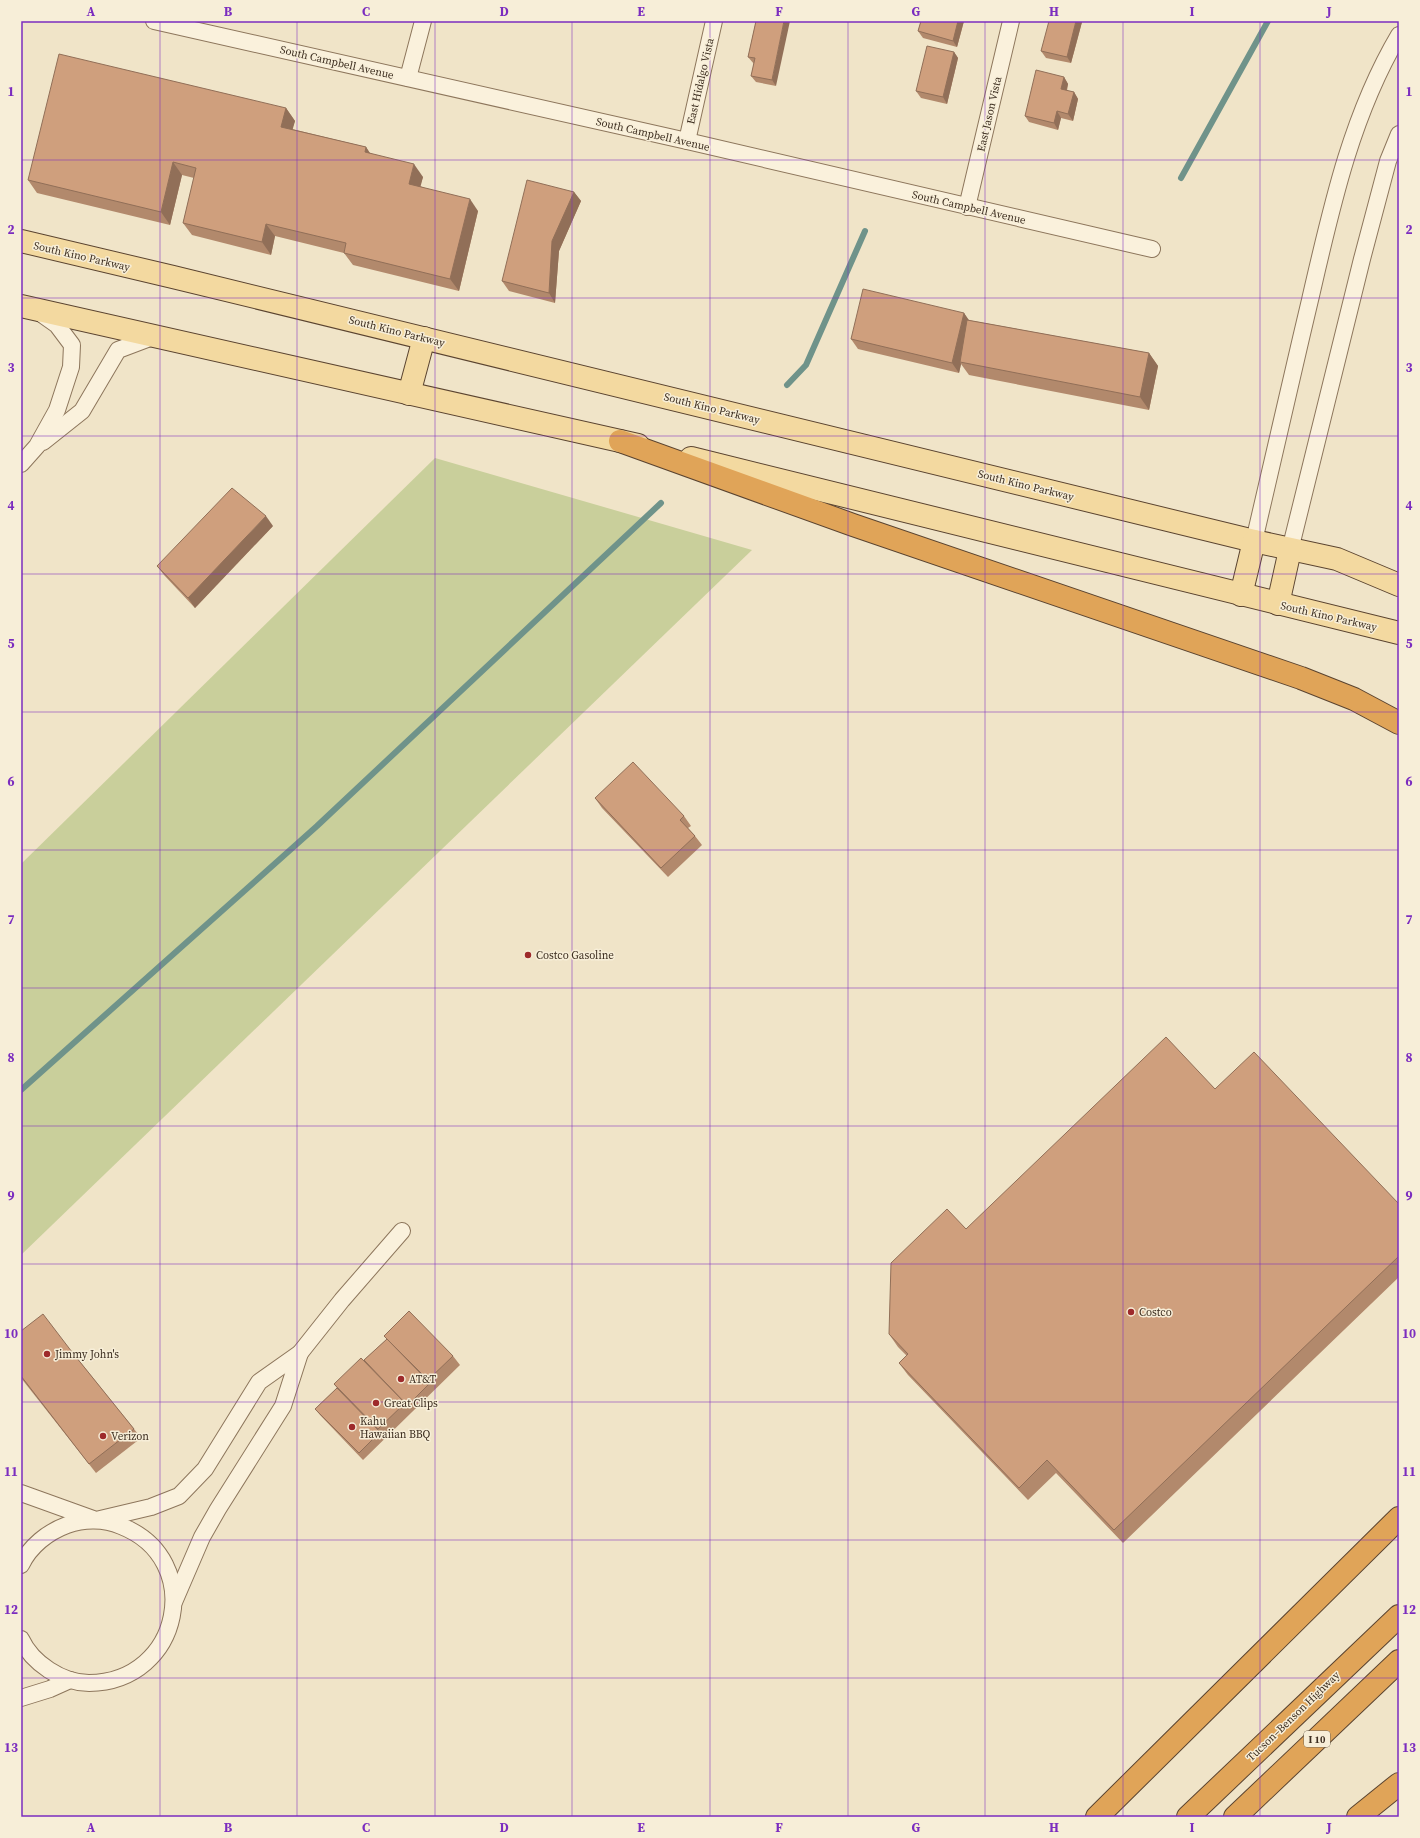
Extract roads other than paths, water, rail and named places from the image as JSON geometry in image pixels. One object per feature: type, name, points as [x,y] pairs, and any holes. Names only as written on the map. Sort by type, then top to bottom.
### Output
[{"type":"highway","points":[[620,441],[853,525],[1301,678],[1354,700],[1399,723]]},
{"type":"highway","points":[[1097,1817],[1399,1518]]},
{"type":"highway","name":"Tucson–Benson Highway","points":[[1188,1817],[1399,1616]]},
{"type":"highway","name":"I 10","points":[[1235,1817],[1399,1661]]},
{"type":"highway","points":[[1358,1817],[1399,1784]]},
{"type":"main road","name":"South Kino Parkway","points":[[21,242],[424,338],[1290,550],[1337,559],[1399,585]]},
{"type":"main road","name":"South Kino Parkway","points":[[29,308],[620,441],[1399,633]]},
{"type":"main road","points":[[409,394],[424,338]]},
{"type":"main road","points":[[1241,595],[1254,541]]},
{"type":"main road","points":[[1278,604],[1290,550]]},
{"type":"street","name":"South Campbell Avenue","points":[[154,21],[687,141],[1152,249]]},
{"type":"street","points":[[408,78],[423,21]]},
{"type":"street","name":"East Hidalgo Vista","points":[[687,141],[714,21]]},
{"type":"street","name":"East Jason Vista","points":[[967,207],[1011,21]]},
{"type":"street","points":[[1254,541],[1333,203],[1358,121],[1385,58],[1399,35]]},
{"type":"street","points":[[1290,550],[1362,259],[1388,161],[1399,134]]},
{"type":"street","points":[[29,308],[57,325],[72,345],[71,367],[58,410],[37,446]]},
{"type":"street","points":[[21,464],[37,446],[82,411],[118,350],[155,336]]},
{"type":"street","points":[[21,1566],[24,1559],[37,1542],[55,1530],[75,1522],[96,1520],[151,1507],[179,1496],[204,1469],[259,1382],[300,1353],[342,1300],[402,1231]]},
{"type":"street","points":[[21,1639],[32,1656],[44,1666],[70,1680],[85,1683],[115,1680],[129,1674],[144,1664],[156,1652],[166,1637],[174,1603],[202,1537],[283,1406],[300,1353]]},
{"type":"street","points":[[21,1493],[96,1520],[114,1523],[130,1530],[145,1540],[158,1553],[168,1574],[172,1585],[174,1603]]},
{"type":"street","points":[[21,1698],[33,1693],[50,1689],[70,1680]]},
{"type":"waterway","points":[[1181,178],[1268,21]]},
{"type":"waterway","points":[[787,385],[806,365],[865,231]]},
{"type":"waterway","points":[[21,1090],[317,826],[661,503]]},
{"type":"place","name":"Costco Gasoline","points":[[528,955]]},
{"type":"place","name":"Costco","points":[[1131,1312]]},
{"type":"place","name":"Jimmy John's","points":[[47,1354]]},
{"type":"place","name":"AT&T","points":[[401,1379]]},
{"type":"place","name":"Great Clips","points":[[376,1403]]},
{"type":"place","name":"Kahu Hawaiian BBQ","points":[[352,1427]]},
{"type":"place","name":"Verizon","points":[[103,1436]]}]
